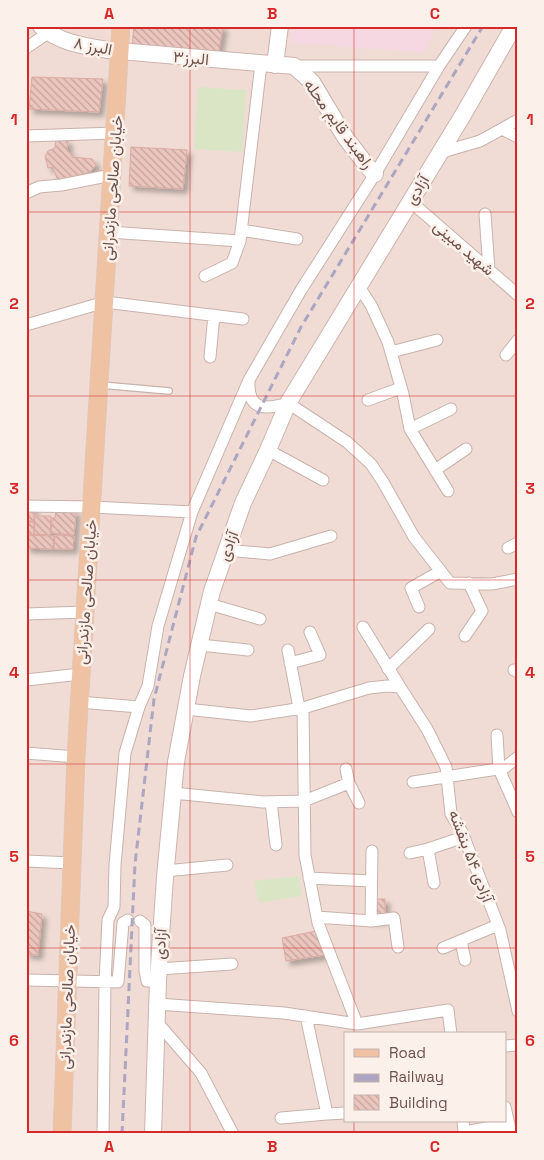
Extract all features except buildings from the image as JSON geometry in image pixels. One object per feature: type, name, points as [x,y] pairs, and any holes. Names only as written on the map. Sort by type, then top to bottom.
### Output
[{"type":"main road","name":"خیابان صالحی مازندرانی","points":[[62,1134],[76,757],[121,51],[119,44],[121,26]]},
{"type":"main road","name":"خیابان صالحی مازندرانی","points":[[121,51],[126,46],[128,26]]},
{"type":"main road","points":[[268,65],[280,26]]},
{"type":"main road","name":"البرز ۸","points":[[44,30],[55,37],[80,45],[121,51]]},
{"type":"main road","name":"آزادی","points":[[153,1134],[157,1004],[154,973],[176,762],[192,676],[212,591],[243,503],[288,403],[439,153],[514,34]]},
{"type":"main road","name":"البرز۳","points":[[121,51],[268,65]]},
{"type":"main road","name":"راهبند قایم محله","points":[[268,65],[294,66],[312,82],[346,137],[375,174]]},
{"type":"street","points":[[102,1134],[108,920],[114,907],[115,865],[125,753],[139,706],[148,686],[158,626],[192,512],[249,380],[301,290],[375,174],[439,66],[466,26]]},
{"type":"street","points":[[26,48],[44,30]]},
{"type":"street","points":[[205,276],[232,263],[241,236],[268,65]]},
{"type":"street","points":[[294,66],[439,66]]},
{"type":"street","points":[[439,153],[480,141],[518,120]]},
{"type":"street","points":[[502,129],[518,137]]},
{"type":"street","points":[[26,136],[115,133]]},
{"type":"street","points":[[26,193],[39,187],[61,185],[112,175]]},
{"type":"street","name":"شهید مبینی","points":[[410,201],[489,270],[513,286],[518,295]]},
{"type":"street","points":[[486,214],[489,270]]},
{"type":"street","points":[[109,232],[297,239]]},
{"type":"street","points":[[359,287],[388,342],[410,429],[448,491]]},
{"type":"street","points":[[26,325],[104,302],[243,319]]},
{"type":"street","points":[[210,357],[214,315]]},
{"type":"street","points":[[391,352],[437,340]]},
{"type":"street","points":[[506,356],[518,340]]},
{"type":"street","points":[[249,380],[248,392],[252,400],[260,407],[273,407],[288,403],[347,442],[371,464],[384,482],[414,537],[450,583],[492,584],[518,579]]},
{"type":"street","points":[[368,400],[401,388]]},
{"type":"street","points":[[410,429],[451,409]]},
{"type":"street","points":[[435,470],[466,449]]},
{"type":"street","points":[[268,450],[322,480]]},
{"type":"street","points":[[26,506],[192,512]]},
{"type":"street","points":[[226,550],[270,554],[330,536]]},
{"type":"street","points":[[419,606],[411,588],[441,571]]},
{"type":"street","points":[[466,636],[482,611],[469,583]]},
{"type":"street","points":[[209,604],[260,619]]},
{"type":"street","points":[[26,614],[85,612]]},
{"type":"street","name":"آزادی ۵۴ بنفشه","points":[[362,627],[427,729],[446,767],[451,814],[464,837],[512,962],[518,1011]]},
{"type":"street","points":[[388,669],[429,629]]},
{"type":"street","points":[[290,663],[320,655],[310,632]]},
{"type":"street","points":[[200,645],[248,650]]},
{"type":"street","points":[[288,650],[301,708],[305,855],[309,878],[317,917],[357,1024]]},
{"type":"street","points":[[26,680],[81,674]]},
{"type":"street","points":[[186,708],[251,716],[301,708],[369,688],[400,687]]},
{"type":"street","points":[[79,702],[139,706]]},
{"type":"street","points":[[497,735],[499,768],[517,810]]},
{"type":"street","points":[[26,753],[76,757]]},
{"type":"street","points":[[412,782],[504,768],[518,757]]},
{"type":"street","points":[[346,768],[349,783],[359,803]]},
{"type":"street","points":[[173,793],[271,802],[304,801],[349,783]]},
{"type":"street","points":[[271,802],[276,844]]},
{"type":"street","points":[[410,853],[428,850],[464,837]]},
{"type":"street","points":[[428,850],[434,883]]},
{"type":"street","points":[[371,921],[372,851]]},
{"type":"street","points":[[26,861],[72,863]]},
{"type":"street","points":[[165,871],[227,865]]},
{"type":"street","points":[[309,878],[372,881]]},
{"type":"street","points":[[317,917],[371,921],[394,918],[398,947]]},
{"type":"street","points":[[26,980],[105,982],[119,977],[123,924],[128,920]]},
{"type":"street","points":[[140,921],[145,925],[154,973],[232,964]]},
{"type":"street","points":[[443,948],[498,925]]},
{"type":"street","points":[[461,941],[465,960]]},
{"type":"street","points":[[157,1004],[284,1013],[357,1024],[448,1010],[451,1032]]},
{"type":"street","points":[[306,1016],[327,1114]]},
{"type":"street","points":[[156,1021],[201,1073],[233,1134]]},
{"type":"street","points":[[462,1130],[510,1129],[506,1111]]},
{"type":"street","points":[[282,1118],[344,1113]]},
{"type":"lane","points":[[99,384],[169,391]]},
{"type":"shaded area","points":[[26,26],[518,26],[518,1134],[26,1134]]},
{"type":"shaded area","points":[[292,26],[436,26],[424,52],[290,43]]},
{"type":"green space","points":[[198,87],[246,90],[242,152],[194,149]]},
{"type":"green space","points":[[299,876],[302,896],[259,903],[254,881]]},
{"type":"railway","points":[[122,1134],[135,864],[154,699],[196,537],[301,327],[483,26]]}]
